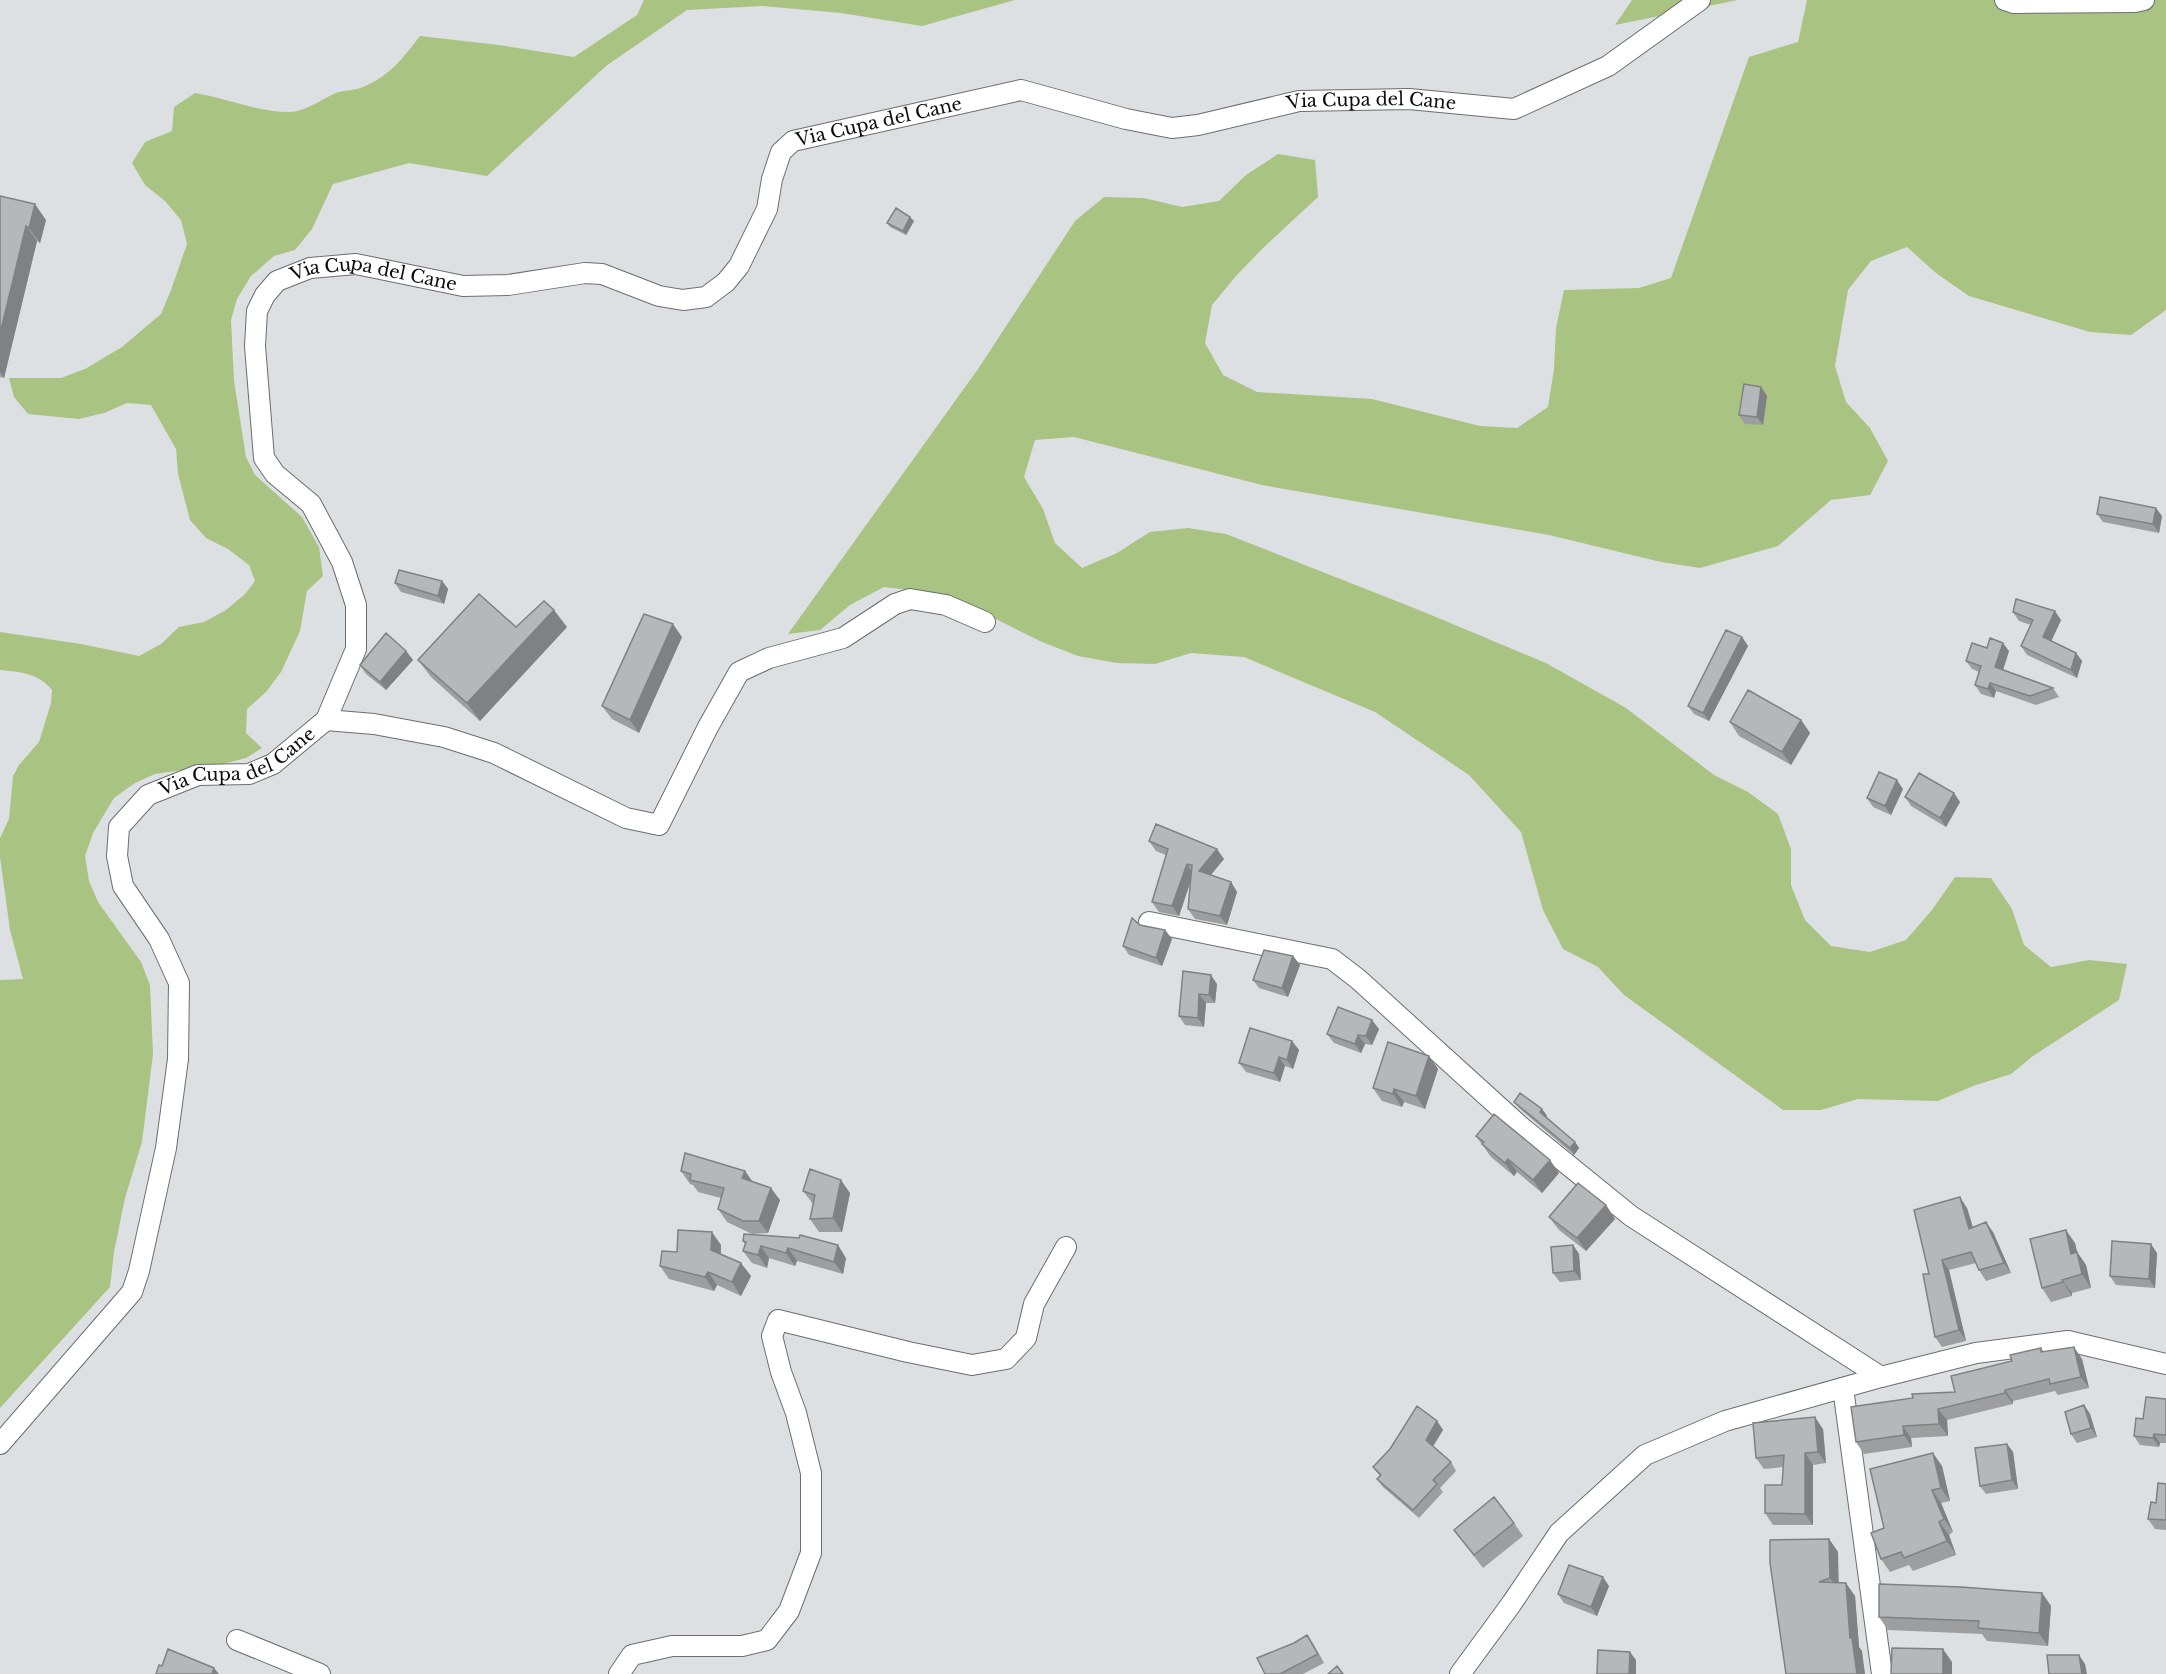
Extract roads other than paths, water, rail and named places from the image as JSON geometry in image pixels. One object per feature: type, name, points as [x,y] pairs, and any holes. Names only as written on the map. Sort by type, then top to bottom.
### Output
[{"type":"street","name":"Via Cupa del Cane","points":[[0,1444],[132,1292],[139,1271],[166,1148],[178,1059],[179,983],[159,939],[123,886],[117,856],[119,827],[148,795],[198,775],[249,774],[273,764],[326,720],[356,649],[356,605],[342,562],[311,504],[275,474],[264,458],[255,346],[256,323],[257,311],[265,295],[277,281],[310,268],[356,264],[463,286],[508,285],[585,273],[602,274],[659,296],[683,300],[706,297],[726,282],[739,266],[766,209],[772,179],[781,152],[793,141],[1021,90],[1126,119],[1172,128],[1198,125],[1299,101],[1409,99],[1514,109],[1608,66],[1700,0]]},
{"type":"street","points":[[2005,0],[2025,3],[2144,0]]},
{"type":"street","points":[[326,720],[374,724],[444,737],[494,753],[626,818],[659,825],[708,727],[739,672],[769,658],[843,638],[895,603],[910,599],[946,605],[985,622]]},
{"type":"street","points":[[1149,922],[1332,959],[1358,978],[1520,1126],[1631,1216],[1881,1377]]},
{"type":"street","points":[[618,1674],[632,1655],[672,1646],[742,1646],[767,1640],[789,1611],[811,1553],[811,1473],[796,1413],[772,1336],[778,1320],[972,1365],[1006,1359],[1026,1338],[1034,1304],[1066,1247]]},
{"type":"street","points":[[1460,1674],[1512,1604],[1559,1533],[1645,1455],[1725,1421],[1976,1353],[2068,1341],[2166,1364]]},
{"type":"street","points":[[1843,1388],[1882,1674]]},
{"type":"street","points":[[237,1640],[320,1674]]}]
